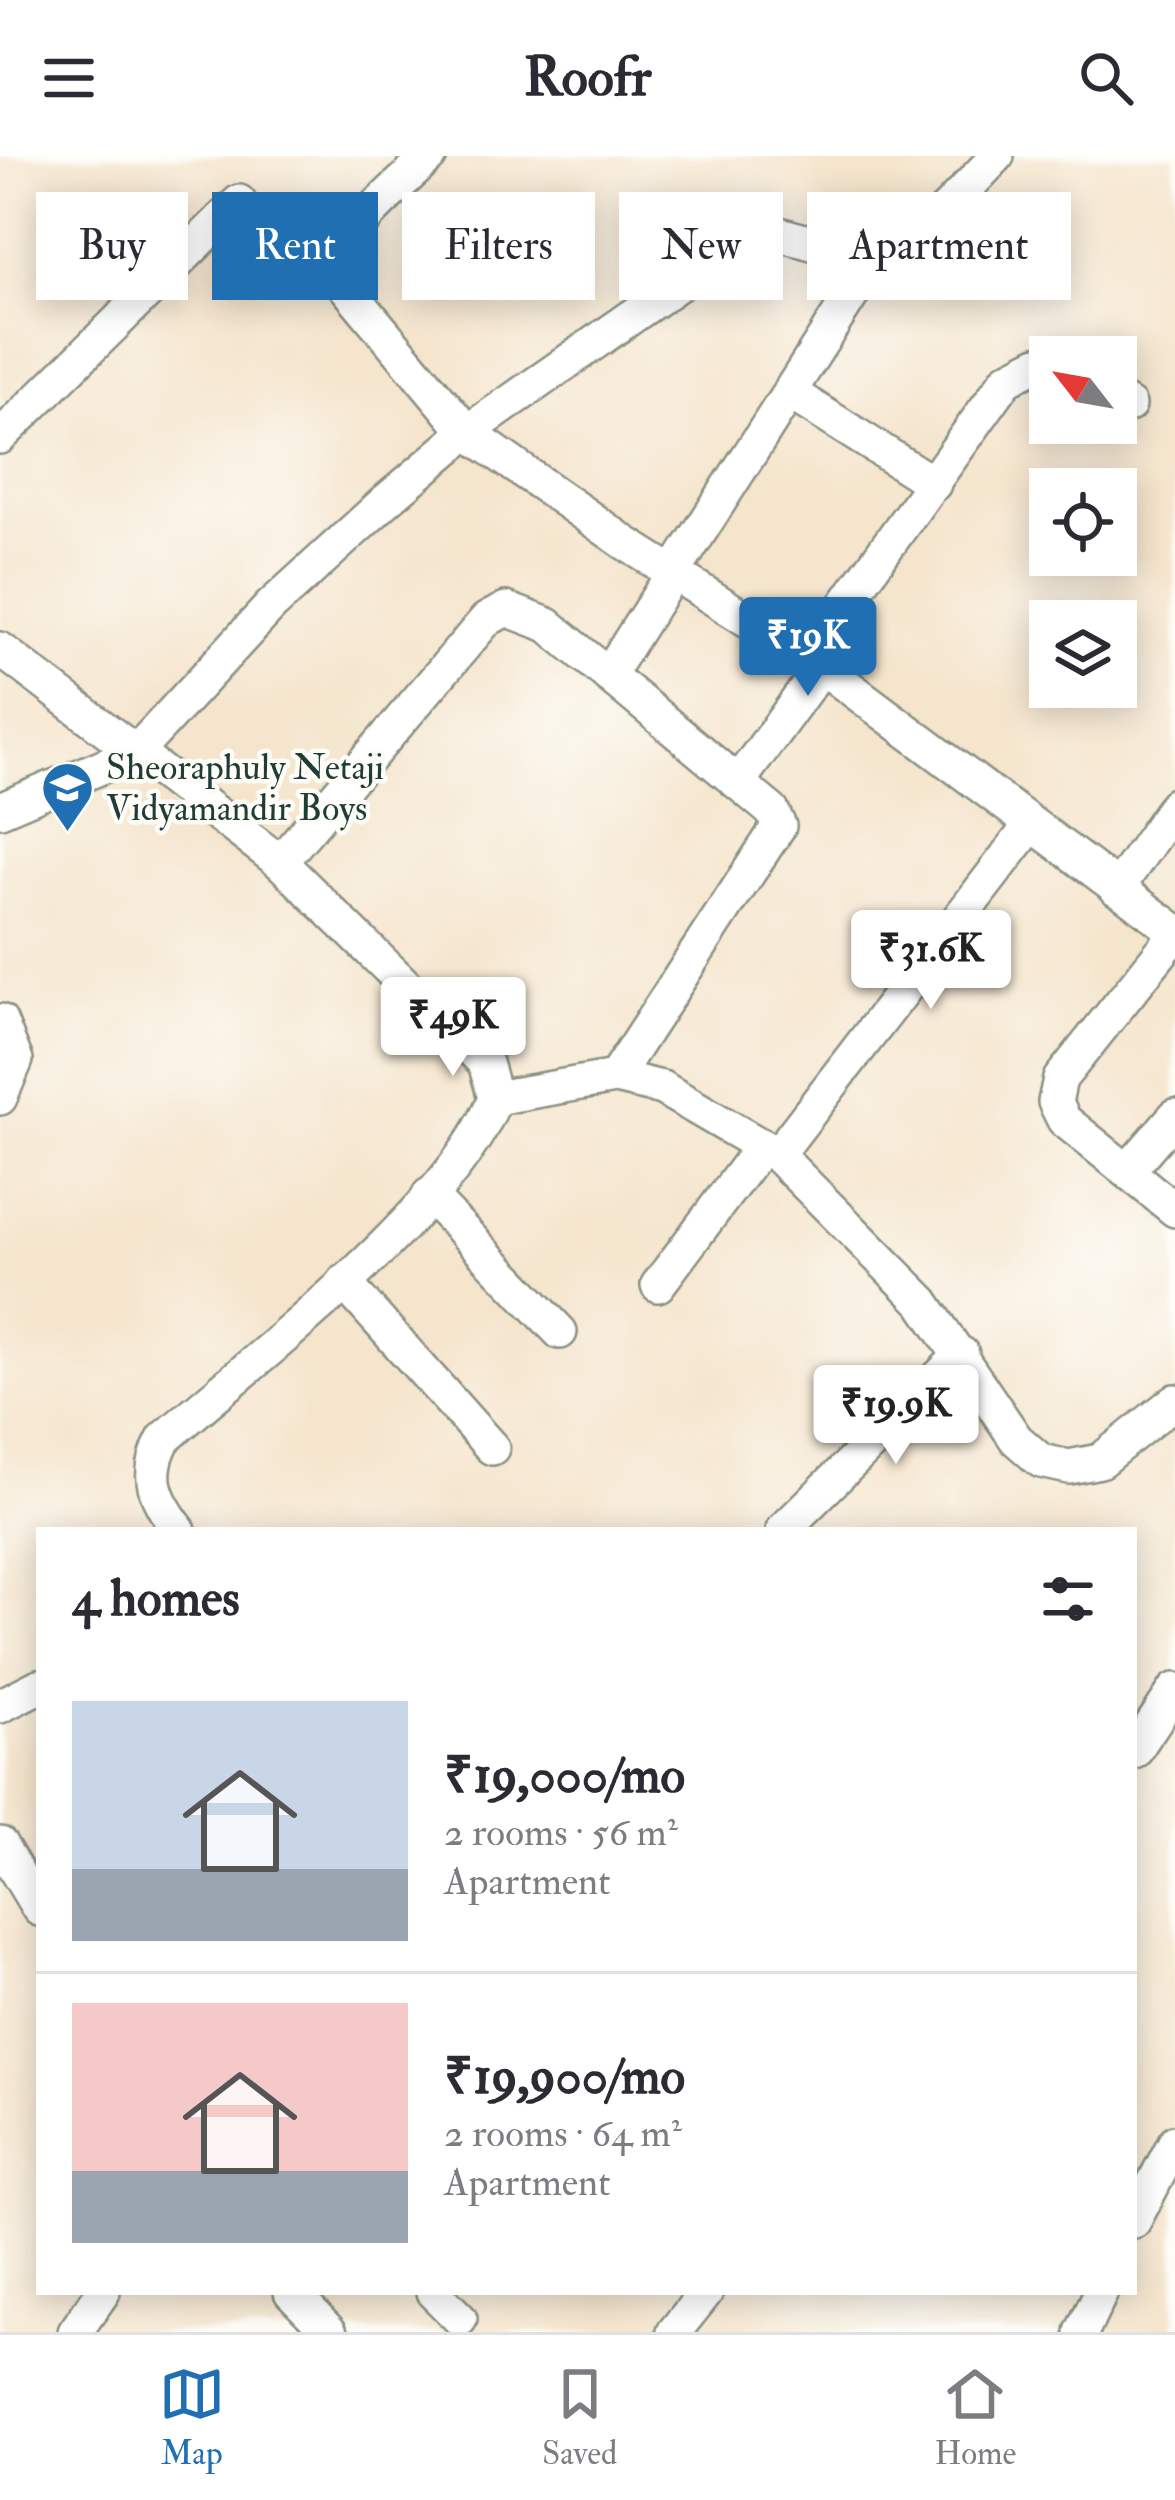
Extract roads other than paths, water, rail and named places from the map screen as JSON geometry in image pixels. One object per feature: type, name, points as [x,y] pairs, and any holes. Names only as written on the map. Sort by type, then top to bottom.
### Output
[{"type":"street","points":[[430,156],[345,241],[334,259],[335,274],[467,432],[815,662],[1175,933],[1060,1079],[1054,1102],[1064,1120],[1175,1210]]},
{"type":"street","points":[[963,192],[997,156]]},
{"type":"street","points":[[0,437],[212,229]]},
{"type":"street","points":[[0,810],[136,752],[271,607],[467,432],[741,243],[772,232],[807,238]]},
{"type":"street","points":[[608,674],[850,300]]},
{"type":"street","points":[[738,782],[1007,379],[1029,368]]},
{"type":"street","points":[[792,394],[934,484]]},
{"type":"street","points":[[280,862],[486,620],[506,609],[526,613],[738,782],[772,811],[779,826],[615,1077]]},
{"type":"street","points":[[0,649],[280,862],[485,1063],[495,1098],[468,1153],[429,1195],[344,1282],[164,1439],[152,1461],[152,1482],[177,1527]]},
{"type":"street","points":[[1117,889],[1175,805]]},
{"type":"street","points":[[658,1285],[1030,826]]},
{"type":"street","points":[[0,1021],[16,1060],[0,1098]]},
{"type":"street","points":[[495,1098],[615,1077],[662,1088],[769,1151],[884,1259],[962,1354],[1016,1438],[1041,1461],[1070,1467],[1100,1461],[1175,1401]]},
{"type":"street","points":[[1128,1170],[1175,1116]]},
{"type":"street","points":[[429,1195],[560,1332]]},
{"type":"street","points":[[344,1282],[492,1448]]},
{"type":"street","points":[[795,1526],[962,1354]]},
{"type":"street","points":[[0,1706],[36,1688]]},
{"type":"street","points":[[1137,1748],[1175,1691]]},
{"type":"street","points":[[0,1844],[36,1904]]},
{"type":"street","points":[[1137,2215],[1175,2142]]},
{"type":"street","points":[[75,2332],[101,2295]]},
{"type":"street","points":[[294,2295],[330,2332]]},
{"type":"street","points":[[436,2295],[460,2319]]},
{"type":"street","points":[[674,2332],[704,2295]]},
{"type":"street","points":[[1082,2332],[1100,2295]]},
{"type":"place","name":"Sheoraphuly Netaji Vidyamandir Boys","points":[[67,834]]}]
